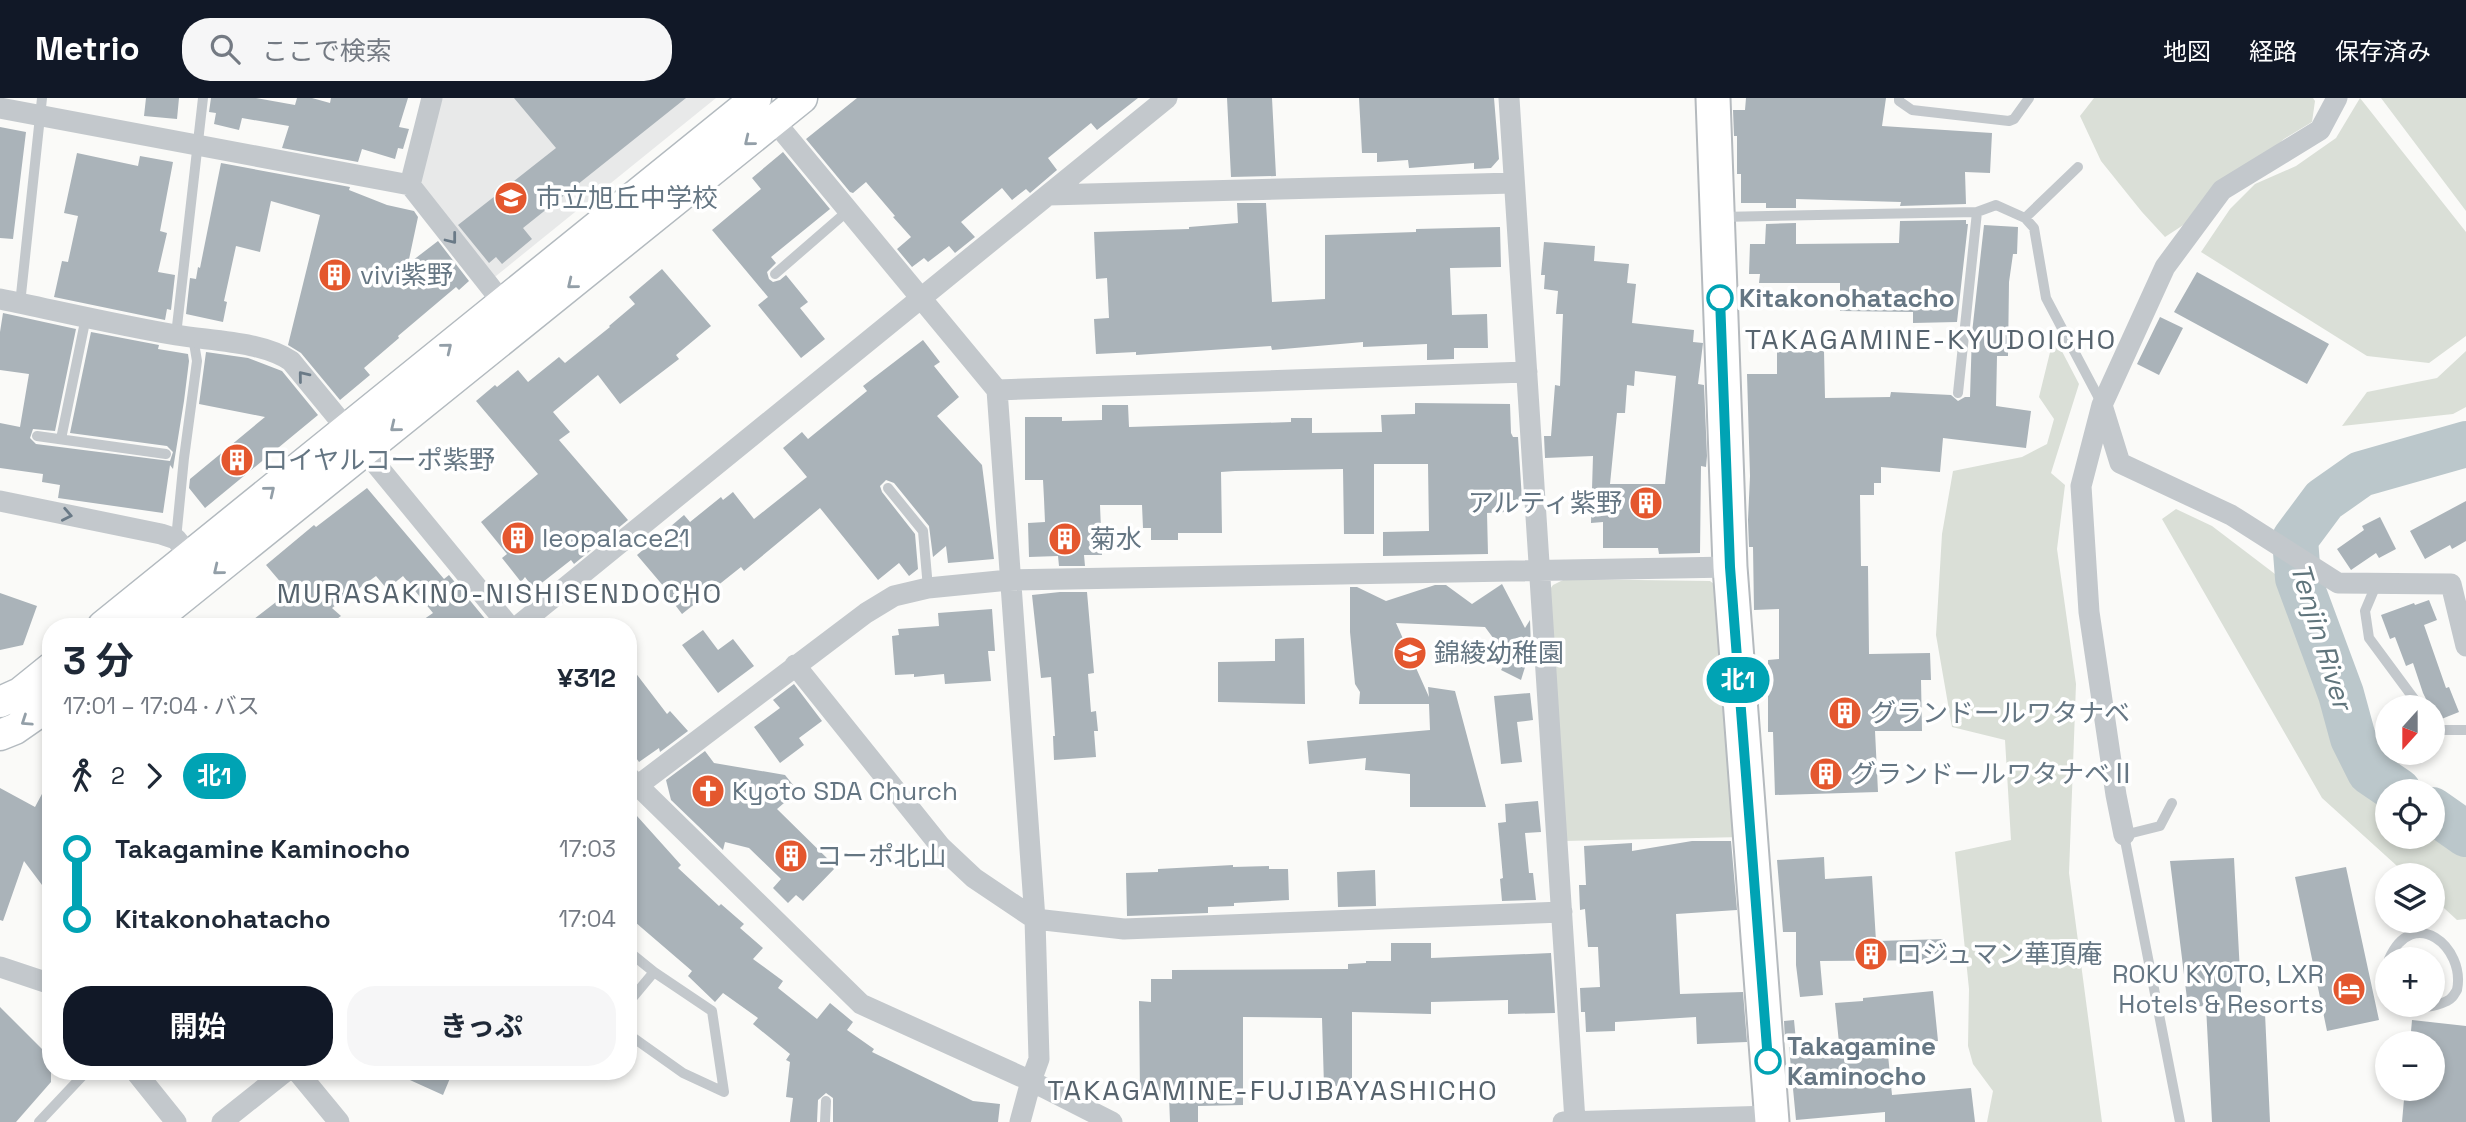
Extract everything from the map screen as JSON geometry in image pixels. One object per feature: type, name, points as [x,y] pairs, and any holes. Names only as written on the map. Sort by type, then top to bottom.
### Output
[{"type":"main road","points":[[1713,98],[1730,567],[1772,1119]]},
{"type":"street","points":[[410,185],[432,98]]},
{"type":"street","points":[[156,618],[355,440],[762,106],[802,98]]},
{"type":"street","points":[[528,618],[1167,98]]},
{"type":"street","points":[[1509,98],[1575,1121]]},
{"type":"street","points":[[2124,835],[2089,612],[2081,486],[2102,405],[2165,267],[2222,190],[2320,130],[2337,98]]},
{"type":"street","points":[[762,106],[850,209],[920,299],[997,390],[1035,919],[1040,1059],[1020,1122]]},
{"type":"street","points":[[0,108],[41,107],[199,146],[410,185],[513,313]]},
{"type":"street","points":[[1048,195],[1514,183]]},
{"type":"street","points":[[10,302],[279,353],[291,361],[502,618]]},
{"type":"street","points":[[997,390],[1527,372]]},
{"type":"street","points":[[2102,405],[2120,463],[2231,515],[2338,583],[2458,580],[2466,646]]},
{"type":"street","points":[[111,618],[183,547],[355,440]]},
{"type":"street","points":[[0,500],[161,534],[183,547]]},
{"type":"street","points":[[637,781],[894,596],[928,588],[1009,580],[1730,567]]},
{"type":"street","points":[[795,665],[941,847],[974,878],[1035,919],[1124,929],[1562,912]]},
{"type":"street","points":[[0,702],[20,693],[42,675]]},
{"type":"street","points":[[0,735],[15,729],[42,710]]},
{"type":"street","points":[[637,791],[861,1004],[1031,1081],[1112,1122]]},
{"type":"street","points":[[0,967],[42,981]]},
{"type":"street","points":[[142,1080],[176,1122]]},
{"type":"street","points":[[222,1122],[275,1080]]},
{"type":"street","points":[[304,1080],[339,1122]]},
{"type":"street","points":[[1563,1122],[1772,1119]]},
{"type":"lane","points":[[183,547],[184,458],[197,361],[185,336],[203,98]]},
{"type":"lane","points":[[1899,98],[1899,101],[1912,110],[2009,121],[2014,119],[2029,98]]},
{"type":"lane","points":[[10,302],[41,107]]},
{"type":"lane","points":[[2025,218],[2078,167]]},
{"type":"lane","points":[[1718,217],[1977,212],[1996,205],[2025,218],[2034,228],[2046,298],[2102,405]]},
{"type":"lane","points":[[775,274],[850,209]]},
{"type":"lane","points":[[1958,393],[1977,212]]},
{"type":"lane","points":[[61,439],[86,317]]},
{"type":"lane","points":[[37,436],[166,454]]},
{"type":"lane","points":[[888,488],[923,531],[928,588]]},
{"type":"lane","points":[[2376,584],[2365,611],[2369,638],[2411,695]]},
{"type":"lane","points":[[2445,730],[2466,730]]},
{"type":"lane","points":[[2172,803],[2160,826],[2124,835],[2180,1122]]},
{"type":"lane","points":[[2397,947],[2401,941],[2419,932],[2439,934],[2455,945],[2465,963],[2462,983],[2451,999],[2445,1002]]},
{"type":"lane","points":[[637,958],[712,1011],[724,1092],[683,1073],[637,1040]]},
{"type":"lane","points":[[637,992],[654,972]]},
{"type":"lane","points":[[39,1122],[79,1080]]},
{"type":"lane","points":[[825,1122],[826,1101]]},
{"type":"shaded area","name":"市立旭丘中学校","points":[[442,98],[716,98],[491,280],[421,183],[419,172]]},
{"type":"shaded area","points":[[2094,98],[2313,98],[2315,101],[2312,122],[2284,139],[2188,222],[2165,237],[2101,161],[2080,116]]},
{"type":"shaded area","points":[[2360,98],[2466,232],[2466,336],[2429,363],[2367,356],[2201,252],[2230,209],[2255,184],[2296,166],[2336,138]]},
{"type":"shaded area","points":[[2381,98],[2466,98],[2466,211]]},
{"type":"shaded area","points":[[2054,336],[2079,384],[2051,473],[2065,485],[2057,549],[2076,684],[2069,873],[2102,1122],[1987,1122],[1993,1091],[1973,1064],[1968,1046],[1969,989],[1955,852],[2011,840],[2005,740],[1952,727],[1936,635],[1942,534],[1953,471],[2022,457],[2047,444],[2054,419],[2039,397]]},
{"type":"shaded area","points":[[2466,351],[2466,407],[2453,414],[2342,426],[2367,392],[2437,378]]},
{"type":"shaded area","points":[[2176,509],[2212,526],[2275,574],[2285,599],[2306,634],[2328,694],[2362,772],[2375,782],[2375,846],[2322,798],[2162,519]]},
{"type":"shaded area","points":[[1565,579],[1710,581],[1726,593],[1742,837],[1564,841],[1548,592],[1553,585]]},
{"type":"shaded area","points":[[2445,834],[2466,849],[2466,919],[2457,920],[2445,909],[2445,863],[2394,863],[2378,849],[2445,849]]},
{"type":"building","points":[[146,98],[179,98],[177,119],[144,116]]},
{"type":"building","points":[[211,98],[256,98],[295,105],[297,98],[312,98],[330,103],[331,98],[408,98],[399,127],[409,129],[403,149],[398,148],[395,159],[362,149],[358,162],[282,148],[289,126],[242,118],[239,130],[214,124],[216,113],[209,112]]},
{"type":"building","points":[[514,98],[686,98],[523,228],[532,239],[502,264],[496,257],[489,263],[458,225],[556,148]]},
{"type":"building","points":[[857,98],[1138,98],[1097,130],[1091,123],[1048,158],[1057,170],[1030,193],[1026,189],[1012,200],[1002,188],[961,222],[975,237],[955,253],[949,246],[928,262],[924,258],[912,267],[897,249],[911,237],[893,217],[895,216],[866,182],[853,193],[850,192],[806,139]]},
{"type":"building","points":[[1227,98],[1272,98],[1276,176],[1231,177]]},
{"type":"building","points":[[1359,98],[1494,98],[1499,159],[1491,168],[1474,169],[1474,163],[1409,168],[1408,160],[1377,162],[1377,153],[1362,153]]},
{"type":"building","points":[[1746,98],[1886,98],[1882,126],[1992,133],[1990,173],[1965,172],[1966,204],[1900,206],[1901,202],[1796,199],[1796,208],[1766,208],[1766,203],[1741,203],[1741,174],[1737,174],[1737,136],[1734,136],[1733,110],[1745,110]]},
{"type":"building","points":[[0,127],[26,132],[13,239],[0,238]]},
{"type":"building","points":[[783,152],[830,209],[771,257],[776,263],[767,272],[773,282],[786,275],[808,302],[800,308],[825,339],[801,358],[758,305],[768,297],[712,230],[761,189],[752,178]]},
{"type":"building","points":[[77,153],[138,166],[140,156],[173,162],[160,231],[167,233],[158,272],[175,275],[171,310],[167,309],[165,320],[54,297],[62,261],[68,262],[78,216],[64,213]]},
{"type":"building","points":[[221,163],[350,187],[349,190],[387,205],[414,211],[418,217],[408,264],[438,241],[469,281],[459,290],[456,287],[398,336],[399,338],[364,368],[370,375],[340,400],[301,353],[288,345],[320,215],[271,201],[260,252],[236,246],[224,301],[227,302],[223,322],[186,314],[190,278],[196,279],[198,267],[200,268]]},
{"type":"building","points":[[1237,203],[1266,203],[1272,302],[1325,299],[1325,235],[1500,227],[1501,267],[1450,268],[1452,315],[1487,314],[1488,348],[1454,348],[1454,359],[1427,360],[1427,344],[1363,347],[1363,342],[1272,350],[1271,346],[1136,355],[1136,352],[1096,354],[1094,319],[1109,318],[1107,278],[1096,279],[1094,232],[1189,229],[1238,223]]},
{"type":"building","points":[[1966,220],[1968,224],[1957,322],[1913,323],[1913,312],[1840,311],[1840,283],[1759,283],[1760,274],[1749,274],[1750,244],[1765,244],[1766,224],[1796,223],[1796,244],[1899,243],[1900,221]]},
{"type":"building","points":[[1984,225],[2018,227],[2017,254],[2013,254],[2009,282],[2008,356],[1997,356],[1996,406],[2031,411],[2026,448],[1943,438],[1940,472],[1881,467],[1881,483],[1874,483],[1874,495],[1860,495],[1861,566],[1868,566],[1869,654],[1930,653],[1931,680],[1921,680],[1922,731],[1875,731],[1878,792],[1775,795],[1773,732],[1768,732],[1768,660],[1779,659],[1779,609],[1754,610],[1753,547],[1749,547],[1748,520],[1750,476],[1747,374],[1777,374],[1777,351],[1824,351],[1825,398],[1890,397],[1891,392],[1951,395],[1958,401],[1970,397],[1972,333]]},
{"type":"building","points":[[1544,242],[1595,246],[1594,261],[1629,264],[1627,283],[1636,284],[1632,323],[1694,330],[1693,342],[1703,343],[1698,384],[1704,385],[1707,456],[1706,467],[1701,466],[1700,553],[1659,554],[1658,548],[1603,548],[1603,522],[1591,523],[1593,456],[1545,458],[1544,436],[1551,436],[1555,385],[1560,386],[1563,314],[1556,314],[1558,291],[1544,289],[1545,275],[1541,275]],"holes":[[[1635,371],[1676,376],[1665,484],[1610,484],[1617,413],[1625,413],[1627,385],[1634,386]]]},
{"type":"building","points":[[662,269],[711,326],[676,355],[679,359],[620,404],[598,375],[553,412],[570,432],[559,440],[628,520],[574,564],[571,560],[534,589],[525,577],[521,582],[502,558],[507,554],[481,522],[538,474],[476,401],[518,370],[528,382],[559,357],[565,363],[635,304],[629,297]]},
{"type":"building","points":[[2197,272],[2329,344],[2307,384],[2174,312]]},
{"type":"building","points":[[3,313],[76,329],[55,431],[33,429],[30,438],[36,444],[170,461],[173,452],[167,446],[70,433],[91,332],[159,345],[158,349],[188,354],[184,401],[163,513],[58,498],[60,485],[42,482],[43,474],[0,468],[0,423],[20,427],[29,374],[0,370]]},
{"type":"building","points":[[2160,317],[2183,328],[2159,375],[2137,364]]},
{"type":"building","points":[[923,340],[940,362],[934,366],[959,397],[937,416],[982,465],[994,559],[948,563],[946,546],[933,557],[929,526],[894,483],[886,480],[880,486],[882,492],[915,534],[918,569],[909,576],[899,563],[878,580],[820,508],[744,571],[741,567],[682,614],[663,589],[665,588],[637,555],[684,515],[690,522],[721,497],[723,500],[733,492],[754,519],[807,477],[783,448],[802,432],[808,439],[867,391],[863,386]]},
{"type":"building","points":[[206,352],[248,358],[282,371],[318,415],[205,508],[189,488],[190,479],[265,417],[199,404]]},
{"type":"building","points":[[1415,403],[1510,404],[1511,433],[1513,437],[1518,437],[1522,500],[1505,500],[1505,512],[1487,513],[1488,554],[1383,556],[1383,532],[1429,531],[1428,464],[1374,464],[1374,534],[1344,534],[1343,469],[1235,471],[1221,472],[1222,533],[1178,533],[1178,540],[1151,540],[1151,528],[1143,528],[1142,505],[1100,505],[1102,555],[1084,555],[1085,566],[1059,566],[1058,556],[1029,557],[1028,523],[1045,522],[1043,480],[1025,480],[1025,417],[1062,417],[1062,421],[1102,420],[1102,405],[1128,405],[1129,427],[1291,422],[1291,418],[1312,418],[1312,433],[1382,432],[1381,415],[1415,414]]},
{"type":"building","points":[[367,488],[444,579],[449,575],[484,618],[426,618],[433,613],[403,576],[387,589],[376,576],[332,608],[341,616],[338,618],[255,618],[289,592],[266,565],[314,525],[316,527]]},
{"type":"building","points":[[2466,501],[2466,541],[2452,549],[2450,545],[2425,559],[2410,531]]},
{"type":"building","points":[[2380,517],[2396,549],[2379,558],[2376,553],[2351,570],[2337,549],[2364,530],[2362,526]]},
{"type":"building","points":[[1502,584],[1525,628],[1530,620],[1531,648],[1521,680],[1501,670],[1508,658],[1485,627],[1396,623],[1429,697],[1428,687],[1455,691],[1486,807],[1410,807],[1410,774],[1365,770],[1366,758],[1309,764],[1307,741],[1430,730],[1429,704],[1359,704],[1360,692],[1355,684],[1350,632],[1350,587],[1357,587],[1386,601],[1435,585],[1446,585],[1472,604]]},
{"type":"building","points":[[1087,592],[1094,673],[1088,674],[1091,712],[1096,711],[1098,731],[1094,731],[1096,757],[1054,760],[1051,677],[1041,678],[1032,595]]},
{"type":"building","points":[[0,593],[37,606],[23,645],[0,650]]},
{"type":"building","points":[[2429,600],[2437,620],[2424,625],[2446,688],[2449,687],[2459,712],[2445,718],[2445,695],[2424,695],[2413,663],[2406,666],[2395,637],[2390,639],[2381,615],[2414,603],[2415,605]]},
{"type":"building","points":[[992,609],[995,651],[988,651],[991,681],[945,684],[944,674],[914,677],[914,674],[895,675],[892,636],[899,635],[898,629],[939,626],[938,613]]},
{"type":"building","points":[[703,630],[718,650],[733,639],[754,666],[718,693],[682,645]]},
{"type":"building","points":[[1304,638],[1305,704],[1218,702],[1218,662],[1275,661],[1275,639]]},
{"type":"building","points":[[637,675],[667,714],[670,711],[688,731],[660,752],[659,748],[639,762]]},
{"type":"building","points":[[794,684],[822,721],[799,738],[804,745],[780,763],[754,727],[780,708],[773,700]]},
{"type":"building","points":[[1530,693],[1533,720],[1517,722],[1522,762],[1501,764],[1494,696]]},
{"type":"building","points":[[705,751],[714,763],[785,775],[798,791],[777,809],[836,867],[803,901],[796,895],[788,903],[773,888],[781,879],[749,848],[725,842],[723,850],[671,800],[666,780]]},
{"type":"building","points":[[0,788],[35,807],[42,794],[42,885],[24,861],[3,921],[0,920]]},
{"type":"building","points":[[1538,801],[1541,832],[1525,833],[1529,873],[1533,873],[1536,900],[1502,901],[1500,879],[1503,878],[1498,823],[1506,822],[1505,804]]},
{"type":"building","points":[[637,816],[681,865],[678,868],[719,906],[721,904],[744,924],[740,928],[763,948],[753,959],[783,981],[778,988],[817,1019],[830,1003],[853,1022],[847,1030],[874,1049],[872,1052],[973,1101],[1000,1104],[998,1122],[833,1122],[833,1098],[826,1093],[818,1100],[817,1122],[790,1122],[793,1098],[786,1097],[790,1062],[786,1060],[790,1054],[753,1024],[758,1018],[723,993],[715,1002],[688,976],[692,971],[637,924]]},
{"type":"building","points":[[1692,841],[1731,841],[1737,910],[1676,914],[1680,994],[1743,992],[1747,1042],[1697,1044],[1696,1017],[1615,1022],[1615,1031],[1586,1032],[1585,1012],[1581,1012],[1580,988],[1600,987],[1598,947],[1588,947],[1585,909],[1580,910],[1579,885],[1586,885],[1584,846],[1632,843],[1632,851]]},
{"type":"building","points":[[1824,857],[1825,879],[1872,876],[1876,941],[1946,939],[1947,960],[1820,961],[1823,995],[1800,997],[1796,932],[1783,932],[1777,860]]},
{"type":"building","points":[[2234,858],[2242,1012],[2265,1013],[2270,1122],[2212,1122],[2206,1006],[2188,1007],[2170,861]]},
{"type":"building","points":[[1233,865],[1288,869],[1289,900],[1208,907],[1208,913],[1127,916],[1126,873]]},
{"type":"building","points":[[2346,867],[2375,1001],[2375,1017],[2379,1020],[2327,1031],[2295,877]]},
{"type":"building","points":[[1375,870],[1376,906],[1338,907],[1337,872]]},
{"type":"building","points":[[1391,943],[1431,943],[1431,958],[1551,953],[1555,1013],[1508,1014],[1508,1000],[1431,1002],[1431,1014],[1352,1012],[1352,1086],[1324,1086],[1322,1018],[1243,1017],[1243,1105],[1198,1106],[1198,1122],[1170,1122],[1169,1095],[1140,1095],[1139,1001],[1151,1002],[1151,979],[1172,979],[1172,970],[1348,969],[1348,964],[1391,961]]},
{"type":"building","points":[[1933,991],[1938,1041],[1887,1045],[1892,1095],[1971,1088],[1975,1122],[1885,1122],[1885,1112],[1796,1120],[1789,1047],[1839,1043],[1835,1003]]},
{"type":"building","points":[[0,1007],[42,1049],[42,1080],[51,1082],[16,1122],[0,1122]]},
{"type":"building","points":[[1794,1020],[1796,1041],[1785,1041],[1784,1021]]},
{"type":"building","points":[[2412,1020],[2466,1026],[2466,1122],[2402,1122],[2404,1101],[2445,1101],[2445,1031],[2411,1031]]},
{"type":"building","points":[[410,1080],[449,1080],[443,1095]]},
{"type":"waterway","name":"Tenjin River","points":[[2380,779],[2370,772],[2353,738],[2341,694],[2298,578],[2295,539],[2324,500],[2361,474],[2466,444]]},
{"type":"waterway","name":"Tenjin River","points":[[2445,819],[2466,834]]},
{"type":"bus line","name":"北1","points":[[1720,298],[1730,567],[1768,1061]]},
{"type":"place","name":"市立旭丘中学校","points":[[511,198]]},
{"type":"place","name":"vivi紫野","points":[[335,275]]},
{"type":"place","name":"Kitakonohatacho","points":[[1720,298]]},
{"type":"place","name":"ロイヤルコーポ紫野","points":[[237,460]]},
{"type":"place","name":"アルティ紫野","points":[[1646,503]]},
{"type":"place","name":"leopalace21","points":[[518,538]]},
{"type":"place","name":"菊水","points":[[1065,539]]},
{"type":"place","name":"錦綾幼稚園","points":[[1410,653]]},
{"type":"place","name":"グランドールワタナベ","points":[[1845,713]]},
{"type":"place","name":"グランドールワタナベⅡ","points":[[1826,774]]},
{"type":"place","name":"Kyoto SDA Church","points":[[708,791]]},
{"type":"place","name":"コーポ北山","points":[[791,856]]},
{"type":"place","name":"ロジュマン華頂庵","points":[[1871,954]]},
{"type":"place","name":"ROKU KYOTO, LXR Hotels & Resorts","points":[[2349,989]]},
{"type":"place","name":"Takagamine Kaminocho","points":[[1768,1061]]},
{"type":"district","name":"TAKAGAMINE-KYUDOICHO","points":[[1931,339]]},
{"type":"district","name":"MURASAKINO-NISHISENDOCHO","points":[[500,593]]},
{"type":"district","name":"TAKAGAMINE-FUJIBAYASHICHO","points":[[1273,1090]]}]
